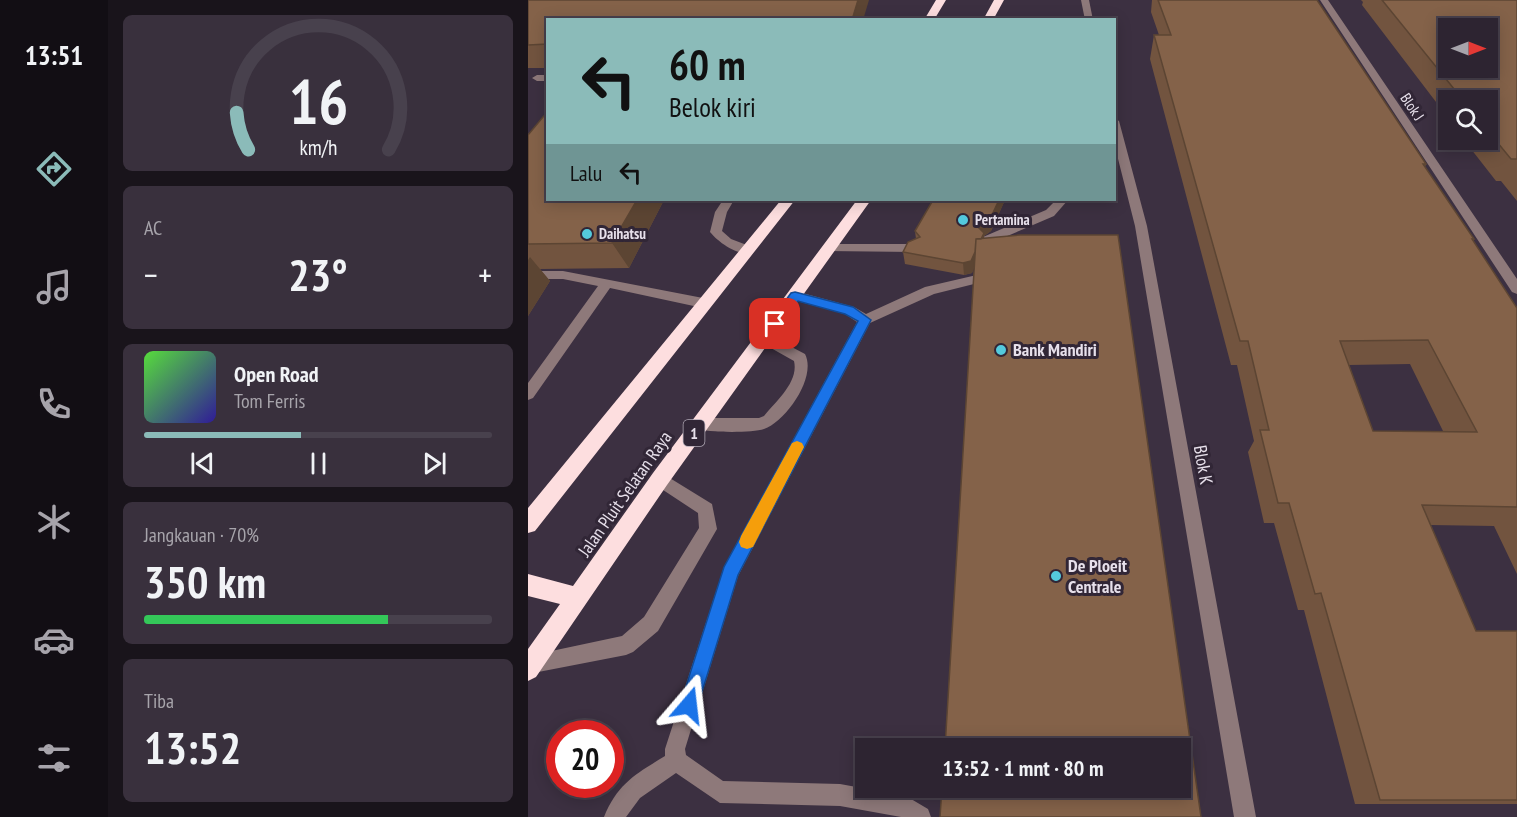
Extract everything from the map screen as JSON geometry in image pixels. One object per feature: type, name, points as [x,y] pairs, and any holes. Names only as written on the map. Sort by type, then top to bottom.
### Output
[{"type":"highway","points":[[930,18],[941,0]]},
{"type":"highway","points":[[989,18],[999,0]]},
{"type":"highway","points":[[528,524],[702,303],[787,201]]},
{"type":"highway","name":"Jalan Pluit Selatan Raya","points":[[529,667],[660,479],[863,201]]},
{"type":"highway","points":[[528,585],[577,598]]},
{"type":"street","name":"Blok J","points":[[1323,0],[1517,289]]},
{"type":"street","points":[[1085,3],[1089,18]]},
{"type":"street","points":[[537,78],[546,78]]},
{"type":"street","name":"Blok K","points":[[1116,129],[1141,226],[1245,817]]},
{"type":"street","points":[[727,201],[721,212],[716,232],[727,242],[748,250]]},
{"type":"street","points":[[987,240],[1050,213],[1061,201]]},
{"type":"street","points":[[830,248],[914,248]]},
{"type":"street","points":[[676,761],[675,748],[730,573],[865,320],[930,290],[986,276],[1010,274]]},
{"type":"street","points":[[528,275],[563,275],[702,303]]},
{"type":"street","points":[[528,394],[607,283]]},
{"type":"street","points":[[795,296],[849,310],[865,320]]},
{"type":"street","points":[[700,424],[760,424],[769,420],[802,375],[802,363],[800,358],[765,338]]},
{"type":"street","points":[[529,667],[626,645],[651,624],[708,529],[706,509],[660,479]]},
{"type":"street","points":[[615,817],[620,802],[633,788],[676,761]]},
{"type":"street","points":[[676,761],[720,792],[840,795],[906,807],[920,817]]},
{"type":"building","points":[[528,0],[858,0],[853,18],[546,18],[546,44],[528,45]]},
{"type":"building","points":[[1158,0],[1317,0],[1426,164],[1423,164],[1517,308],[1517,507],[1422,505],[1476,631],[1517,631],[1517,800],[1380,800],[1321,593],[1315,594],[1289,503],[1278,503],[1260,430],[1269,430],[1248,341],[1240,341],[1154,35],[1171,35]],"holes":[[[1428,340],[1477,432],[1373,431],[1340,341]]]},
{"type":"building","points":[[1382,0],[1517,0],[1517,159],[1511,159],[1498,143],[1498,90],[1455,90],[1445,78],[1498,78],[1498,18],[1438,18],[1438,69]]},
{"type":"building","points":[[546,113],[546,201],[636,201],[612,243],[528,244],[528,135]]},
{"type":"building","name":"Pertamina","points":[[932,201],[999,201],[990,219],[978,227],[984,233],[981,239],[976,239],[975,252],[971,261],[963,263],[903,252],[908,242],[920,237],[915,231]]},
{"type":"building","name":"De Ploeit Centrale","points":[[1020,235],[1118,235],[1190,738],[946,738],[976,239]]},
{"type":"building","name":"De Ploeit Centrale","points":[[1191,747],[1201,817],[940,817],[941,798],[1191,798]]},
{"type":"slow traffic","points":[[747,542],[797,447]]},
{"type":"place","name":"Pertamina","points":[[963,220]]},
{"type":"place","name":"Daihatsu","points":[[587,234]]},
{"type":"place","name":"Bank Mandiri","points":[[1001,350]]},
{"type":"place","name":"De Ploeit Centrale","points":[[1056,576]]},
{"type":"route","points":[[689,705],[730,573],[865,320],[849,310],[795,296],[775,324]]}]
